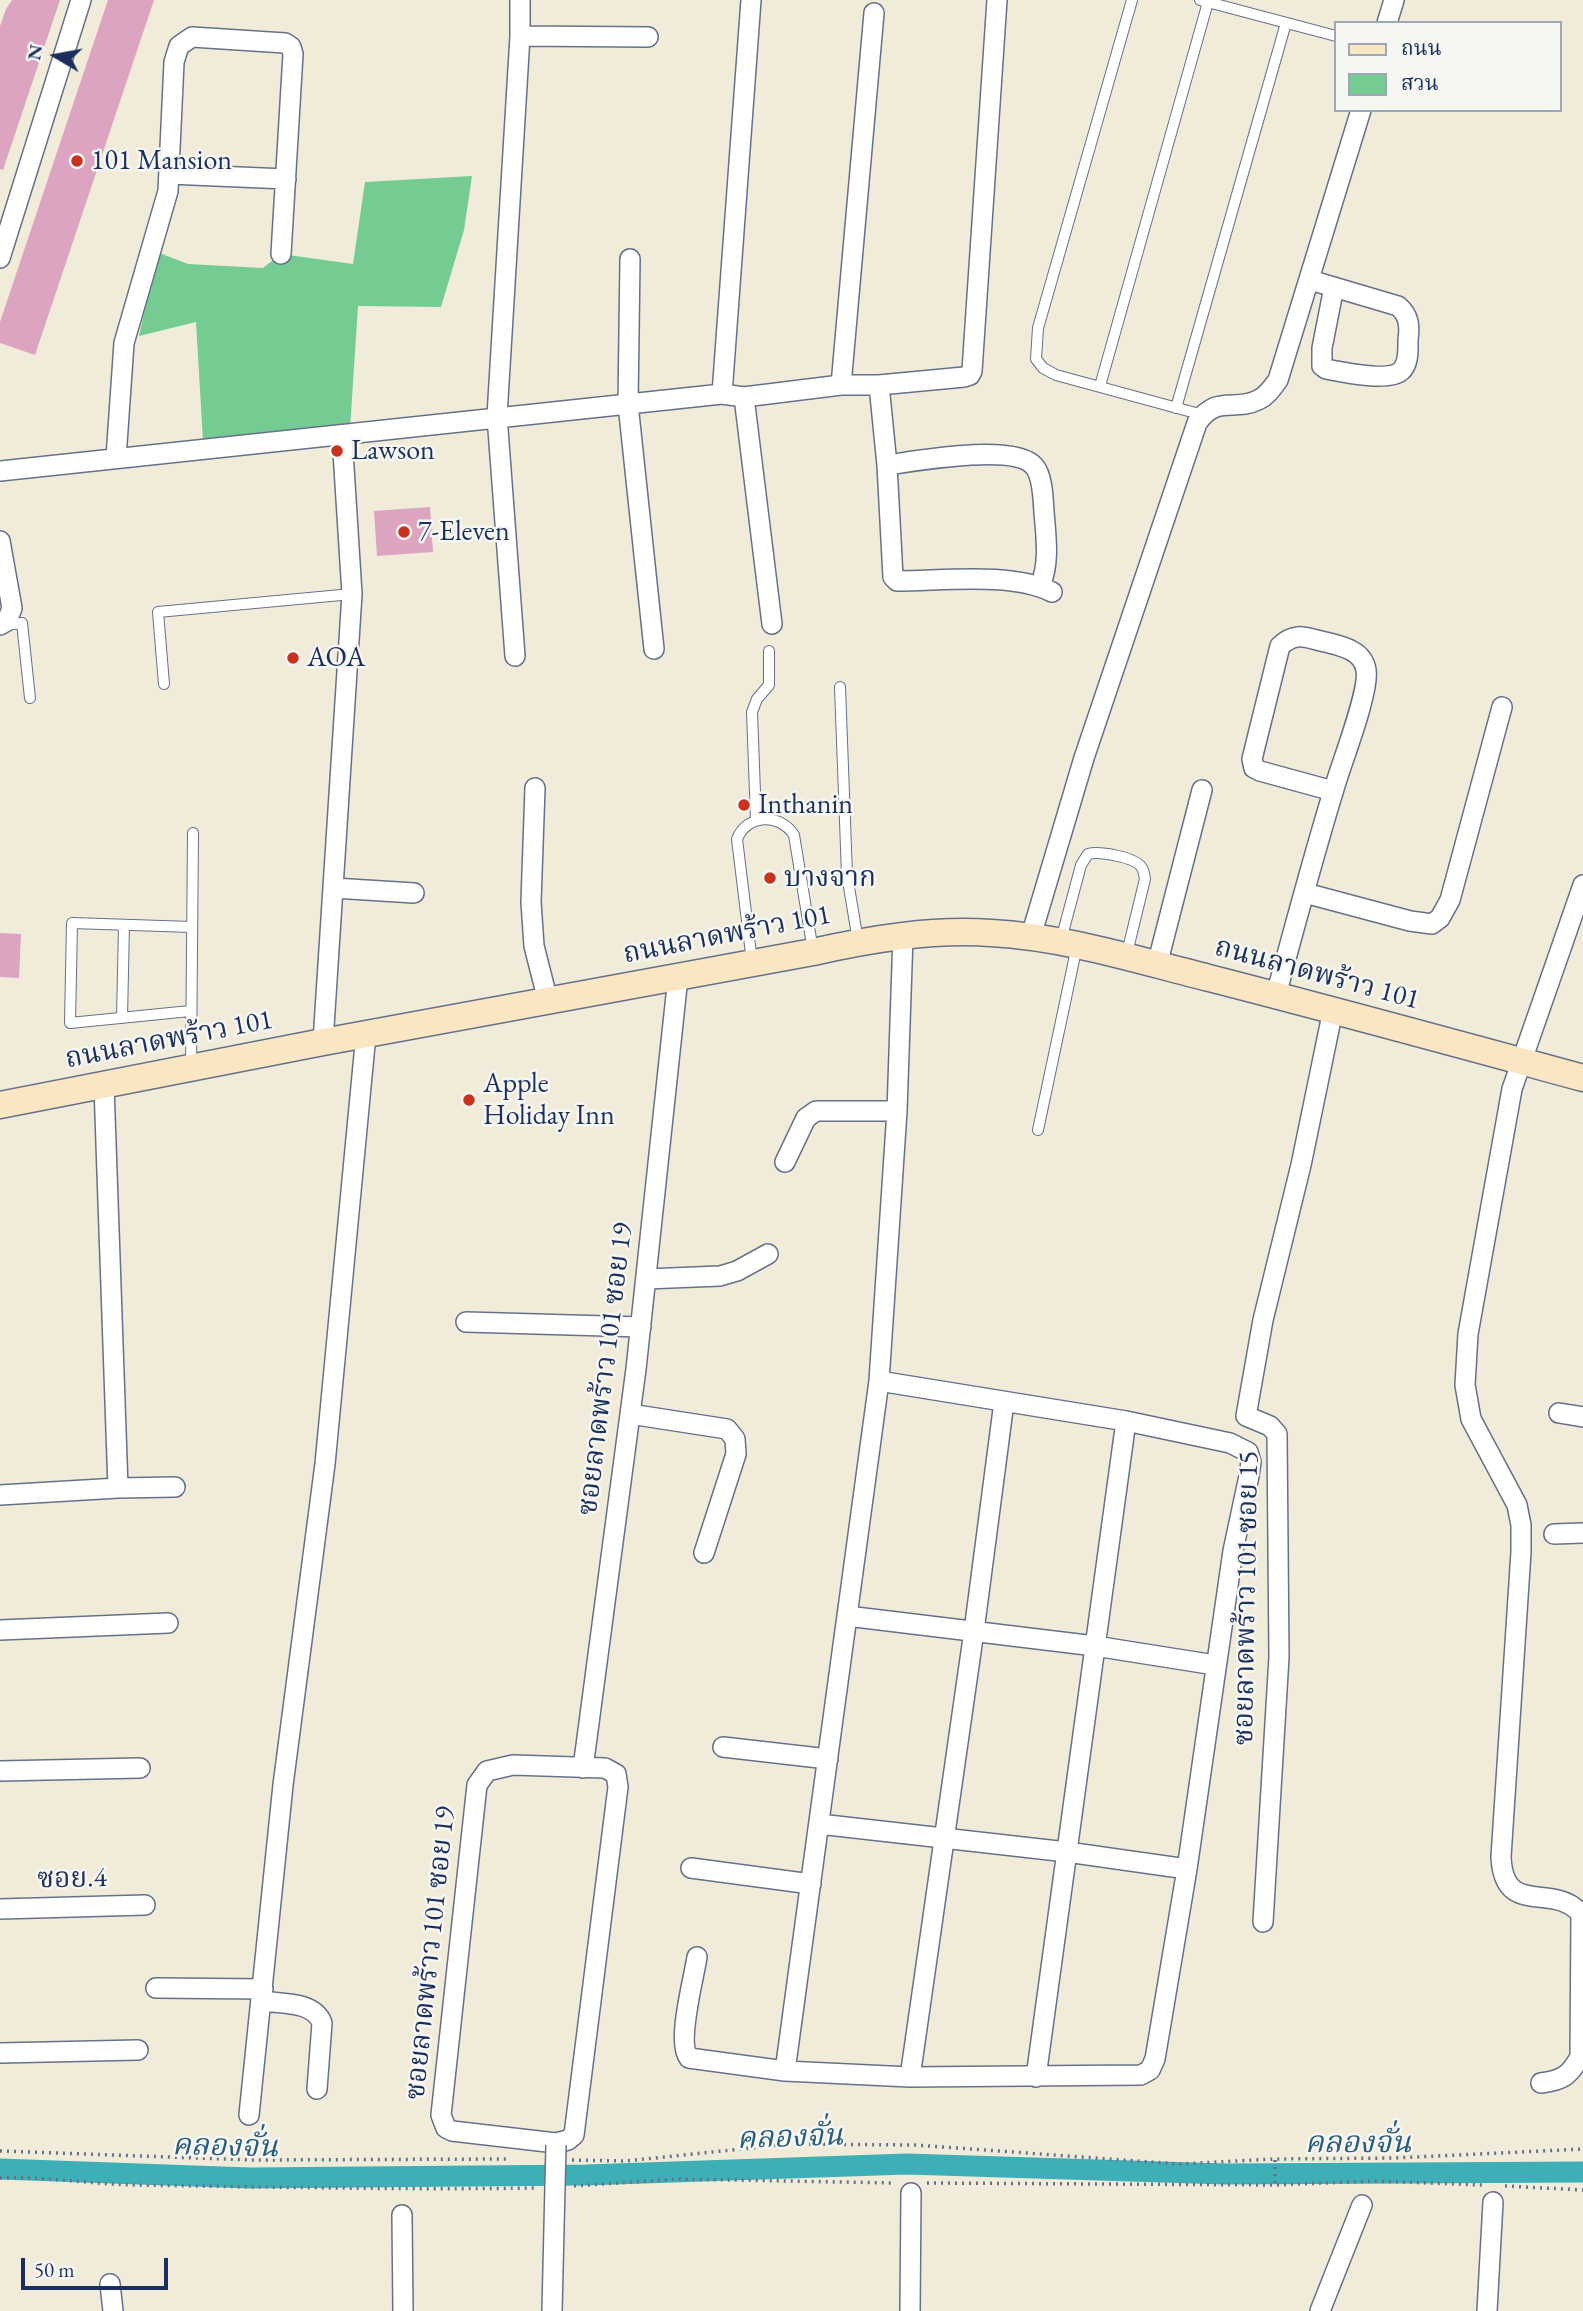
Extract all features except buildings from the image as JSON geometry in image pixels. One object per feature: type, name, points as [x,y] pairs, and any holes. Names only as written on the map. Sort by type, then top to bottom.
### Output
[{"type":"street","points":[[0,258],[81,0]]},
{"type":"street","points":[[514,656],[496,416],[520,0]]},
{"type":"street","points":[[722,394],[751,0]]},
{"type":"street","points":[[0,471],[342,436],[496,416],[722,394],[744,397],[841,385],[956,379],[970,375],[997,0]]},
{"type":"street","points":[[1388,21],[1394,0]]},
{"type":"street","points":[[841,385],[873,13]]},
{"type":"street","points":[[520,36],[648,37]]},
{"type":"street","points":[[116,458],[124,343],[168,191],[174,62],[179,46],[192,37],[285,43],[293,54],[281,254]]},
{"type":"street","points":[[1031,936],[1084,758],[1197,423],[1216,405],[1255,402],[1267,395],[1278,380],[1360,112]]},
{"type":"street","points":[[169,174],[286,179]]},
{"type":"street","points":[[630,259],[628,404],[654,649]]},
{"type":"street","points":[[1310,280],[1334,287],[1398,306],[1403,311],[1408,317],[1409,334],[1406,365],[1400,373],[1392,376],[1360,374],[1326,369],[1322,366],[1322,348],[1334,287]]},
{"type":"street","points":[[879,385],[887,465],[893,577],[897,581],[1026,582],[1046,589],[1044,576],[1047,552],[1042,487],[1035,467],[1023,458],[976,454],[887,465]]},
{"type":"street","points":[[744,397],[772,624]]},
{"type":"street","points":[[323,1042],[352,594],[342,436]]},
{"type":"street","points":[[0,541],[12,608],[7,621],[0,625]]},
{"type":"street","points":[[1276,995],[1363,695],[1367,670],[1362,658],[1349,648],[1300,636],[1290,637],[1280,646],[1252,759],[1254,768],[1333,791]]},
{"type":"street","points":[[1305,893],[1410,921],[1432,924],[1440,918],[1450,900],[1502,707]]},
{"type":"street","points":[[535,788],[531,902],[534,946],[548,1000]]},
{"type":"street","points":[[1157,965],[1202,790]]},
{"type":"street","points":[[1541,2083],[1559,2080],[1572,2070],[1580,2057],[1581,1914],[1574,1905],[1562,1901],[1521,1896],[1508,1886],[1502,1873],[1521,1525],[1517,1505],[1471,1419],[1465,1385],[1468,1334],[1512,1089],[1583,885]]},
{"type":"street","points":[[334,888],[414,893]]},
{"type":"street","name":"ถนนลาดพร้าว 101","points":[[0,1105],[858,942],[950,932],[1031,936],[1069,943],[1276,995],[1583,1078]]},
{"type":"street","points":[[785,2071],[879,1381],[897,1111],[904,936]]},
{"type":"street","name":"ซอยลาดพร้าว 101 ซอย 19","points":[[583,1768],[641,1326],[678,977]]},
{"type":"street","name":"ซอยลาดพร้าว 101 ซอย 15","points":[[1263,1922],[1279,1657],[1277,1434],[1270,1426],[1246,1416],[1263,1320],[1301,1165],[1333,1010]]},
{"type":"street","points":[[249,2115],[283,1785],[325,1464],[366,1034]]},
{"type":"street","points":[[104,1086],[118,1488]]},
{"type":"street","points":[[785,1162],[806,1118],[816,1111],[897,1111]]},
{"type":"street","points":[[646,1279],[720,1276],[737,1271],[768,1254]]},
{"type":"street","points":[[467,1322],[641,1326]]},
{"type":"street","points":[[697,1956],[684,2036],[684,2053],[689,2059],[785,2071],[910,2077],[1036,2077],[1141,2075],[1150,2070],[1155,2059],[1187,1869],[1233,1550],[1249,1476],[1251,1462],[1248,1452],[1230,1443],[1126,1421],[879,1381]]},
{"type":"street","points":[[910,2077],[974,1631],[1003,1402]]},
{"type":"street","points":[[1559,1413],[1583,1417]]},
{"type":"street","points":[[630,1414],[727,1429],[735,1439],[736,1454],[731,1474],[704,1553]]},
{"type":"street","points":[[1036,2077],[1126,1421]]},
{"type":"street","points":[[0,1495],[175,1487]]},
{"type":"street","points":[[1554,1534],[1583,1534]]},
{"type":"street","points":[[848,1616],[1095,1646],[1215,1665]]},
{"type":"street","points":[[0,1630],[168,1623]]},
{"type":"street","points":[[723,1747],[828,1759]]},
{"type":"street","name":"ซอยลาดพร้าว 101 ซอย 19","points":[[513,1765],[605,1768],[616,1774],[618,1787],[574,2135],[556,2149],[452,2131],[446,2128],[442,2121],[440,2108],[477,1785],[487,1771],[513,1765]]},
{"type":"street","points":[[0,1771],[140,1768]]},
{"type":"street","points":[[819,1825],[1067,1852],[1187,1869]]},
{"type":"street","points":[[691,1868],[811,1884]]},
{"type":"street","name":"ซอย.4","points":[[0,1909],[145,1905]]},
{"type":"street","points":[[156,1988],[262,1995],[304,2007],[319,2015],[322,2023],[317,2090]]},
{"type":"street","points":[[0,2053],[138,2050]]},
{"type":"street","points":[[552,2311],[556,2149]]},
{"type":"street","points":[[909,2186],[910,2311]]},
{"type":"street","points":[[1487,2311],[1493,2203]]},
{"type":"street","points":[[1320,2311],[1362,2205]]},
{"type":"street","points":[[402,2215],[404,2311]]},
{"type":"street","points":[[110,2284],[113,2311]]},
{"type":"lane","points":[[1132,0],[1038,328],[1036,359],[1043,368],[1056,375],[1203,415]]},
{"type":"lane","points":[[1100,386],[1204,1],[1334,35]]},
{"type":"lane","points":[[1176,408],[1286,23]]},
{"type":"lane","points":[[164,684],[158,612],[352,594]]},
{"type":"lane","points":[[0,625],[22,623],[30,698]]},
{"type":"lane","points":[[756,820],[752,712],[757,699],[769,685],[769,651]]},
{"type":"lane","points":[[840,687],[847,875],[858,942]]},
{"type":"lane","points":[[752,963],[737,839],[746,825],[756,820],[772,819],[784,823],[794,835],[813,952]]},
{"type":"lane","points":[[191,1069],[193,833]]},
{"type":"lane","points":[[1038,1130],[1081,865],[1087,854],[1121,857],[1137,862],[1144,869],[1126,957]]},
{"type":"lane","points":[[190,1011],[70,1023],[72,923],[192,927]]},
{"type":"lane","points":[[122,1018],[124,925]]},
{"type":"path","points":[[556,2149],[626,2161],[789,2144],[915,2145],[1179,2164],[1583,2149]]},
{"type":"path","points":[[0,2151],[251,2160],[520,2159]]},
{"type":"path","points":[[1275,2159],[1275,2185]]},
{"type":"path","points":[[0,2178],[35,2176],[112,2184],[385,2190],[555,2187],[677,2179],[909,2186],[1275,2185],[1373,2181],[1583,2190]]},
{"type":"green space","points":[[472,176],[464,230],[441,307],[358,306],[350,429],[203,441],[196,322],[139,336],[157,252],[188,264],[263,268],[281,254],[353,264],[365,182]]},
{"type":"waterway","name":"คลองจั่น","points":[[0,2169],[250,2178],[586,2175],[907,2164],[1225,2174],[1583,2172]]},
{"type":"place","name":"101 Mansion","points":[[77,161]]},
{"type":"place","name":"Lawson","points":[[337,451]]},
{"type":"place","name":"7-Eleven","points":[[404,532]]},
{"type":"place","name":"AOA","points":[[293,658]]},
{"type":"place","name":"Inthanin","points":[[744,805]]},
{"type":"place","name":"บางจาก","points":[[770,878]]},
{"type":"place","name":"Apple Holiday Inn","points":[[469,1100]]}]
